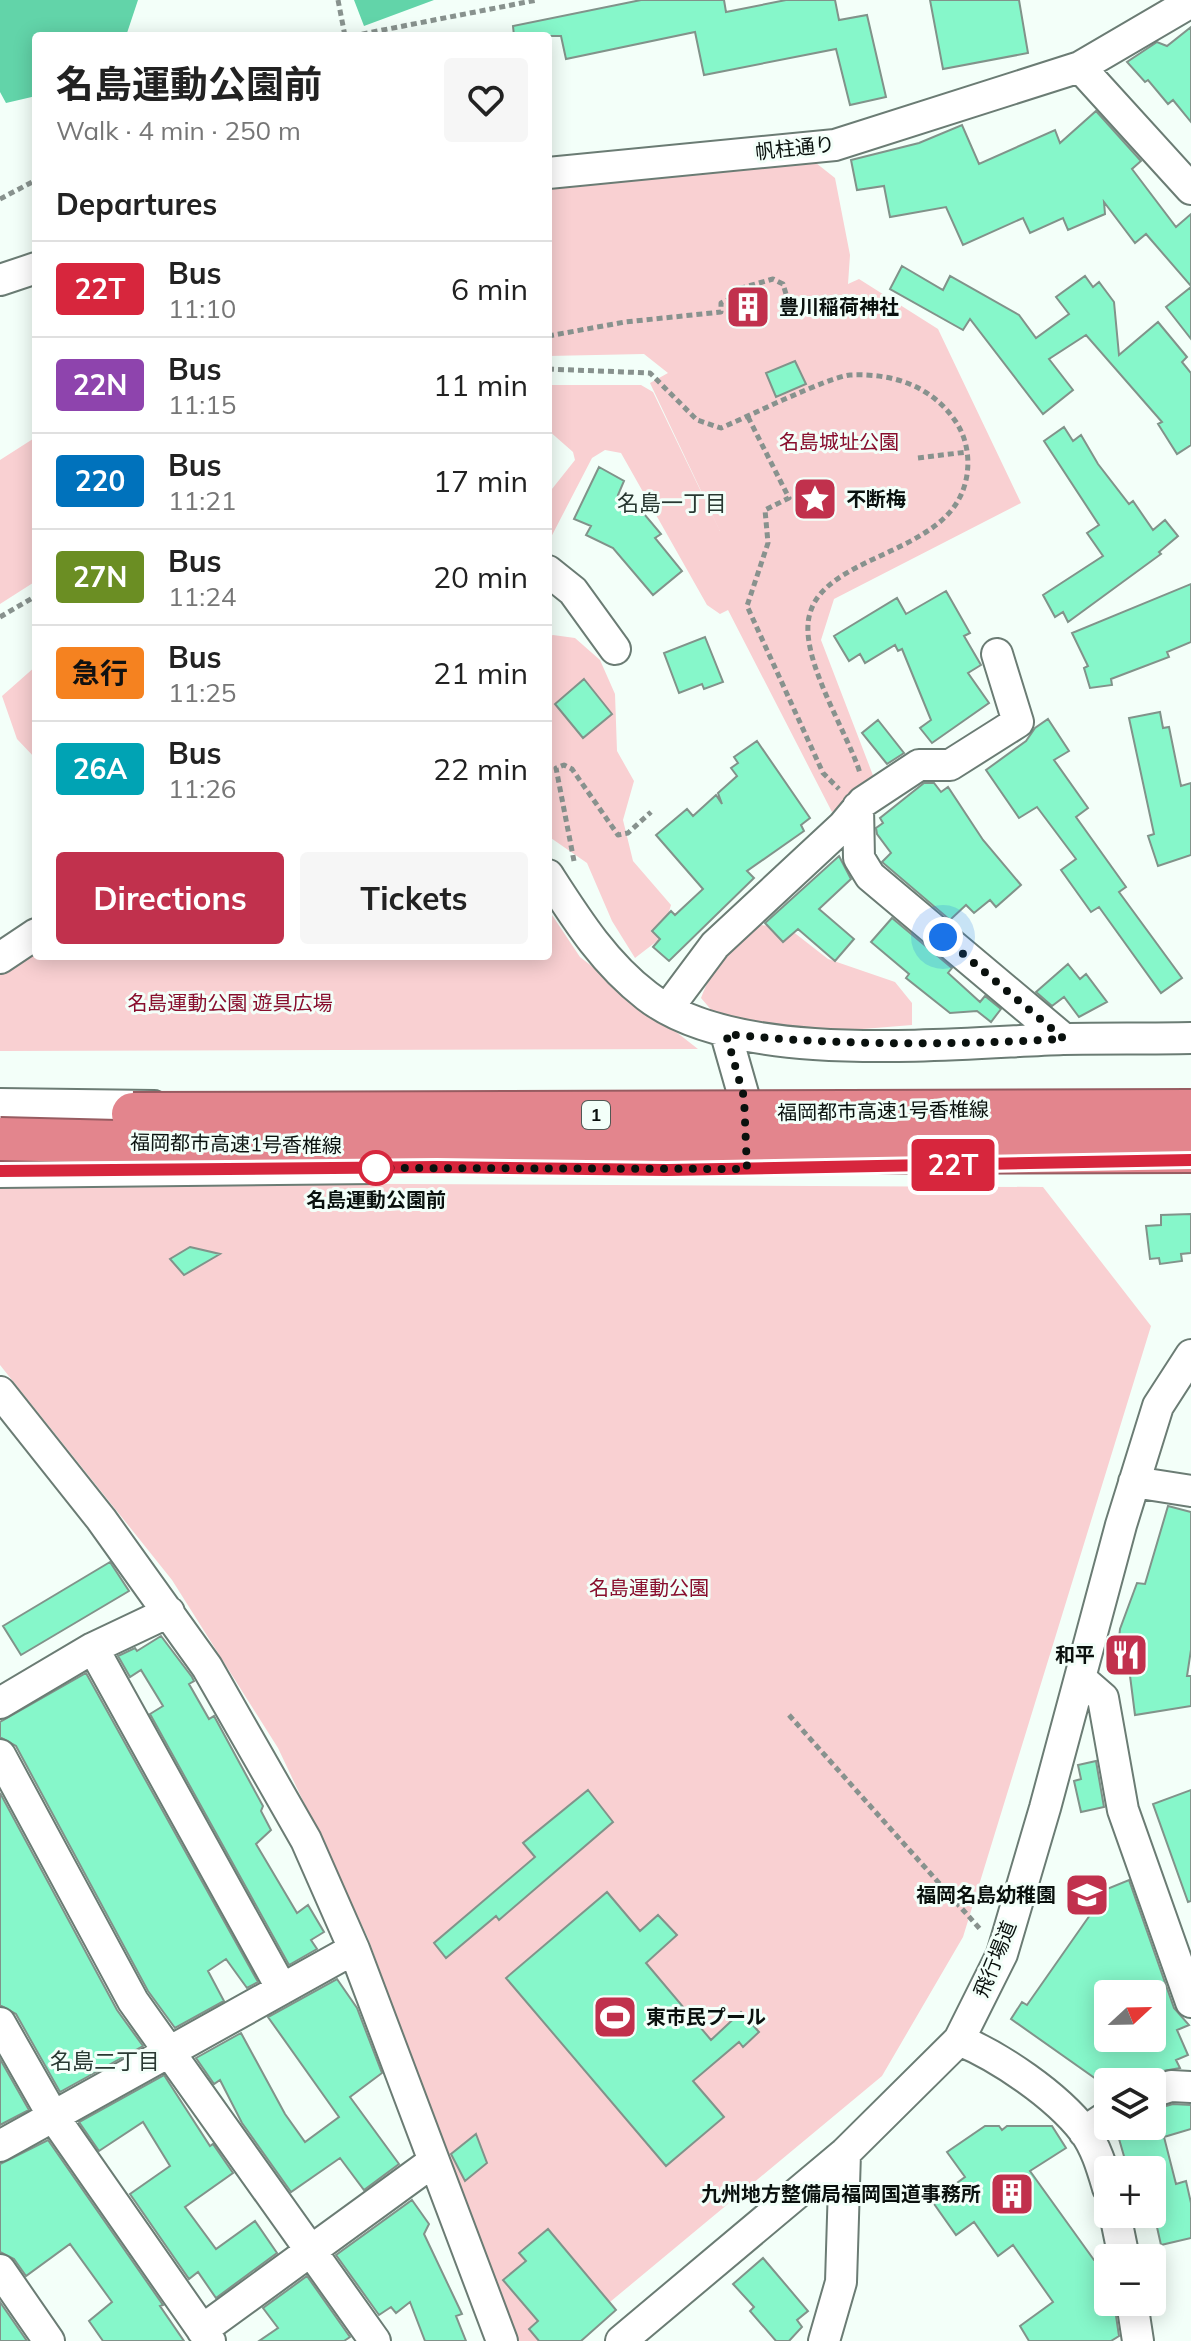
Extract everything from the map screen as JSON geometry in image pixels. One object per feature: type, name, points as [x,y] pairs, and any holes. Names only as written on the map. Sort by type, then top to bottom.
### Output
[{"type":"highway","name":"福岡都市高速1号香椎線","points":[[0,1113],[564,1115],[1191,1111]]},
{"type":"highway","name":"福岡都市高速1号香椎線","points":[[0,1139],[559,1153],[1191,1151]]},
{"type":"street","name":"帆柱通り","points":[[552,173],[835,145],[1080,67],[1191,2]]},
{"type":"street","points":[[1080,67],[1191,189]]},
{"type":"street","points":[[0,280],[32,269]]},
{"type":"street","points":[[552,574],[573,591],[615,649]]},
{"type":"street","points":[[668,1008],[715,945],[843,826],[860,805],[919,765],[950,765],[1018,722],[997,654]]},
{"type":"street","points":[[860,805],[859,858],[870,876],[1064,1039]]},
{"type":"street","points":[[562,872],[597,951],[649,998],[726,1034],[822,1044],[962,1045],[1064,1039],[1191,1038]]},
{"type":"street","points":[[0,958],[32,937]]},
{"type":"street","points":[[726,1034],[744,1097],[747,1169]]},
{"type":"street","points":[[0,1104],[308,1109],[744,1097],[1191,1096]]},
{"type":"street","points":[[0,1172],[437,1167],[747,1169],[1191,1160]]},
{"type":"street","name":"飛行場道","points":[[621,2341],[845,2153],[959,2040],[1002,1954],[1158,1406],[1191,1355]]},
{"type":"street","points":[[0,1392],[169,1612],[207,1667],[306,1840],[354,1949],[502,2341]]},
{"type":"street","points":[[1134,1482],[1191,1491]]},
{"type":"street","points":[[0,1703],[93,1648],[169,1612]]},
{"type":"street","points":[[93,1648],[282,1989]]},
{"type":"street","points":[[1080,1678],[1103,1698],[1123,1810],[1191,2002]]},
{"type":"street","points":[[0,1755],[133,2001],[375,2341]]},
{"type":"street","points":[[0,2146],[354,1949]]},
{"type":"street","points":[[0,2023],[53,2116],[206,2335],[311,2250],[434,2161]]},
{"type":"street","points":[[959,2040],[984,2050],[1094,2123]]},
{"type":"street","points":[[1166,2088],[1191,2087]]},
{"type":"street","points":[[824,2341],[841,2282],[845,2153]]},
{"type":"street","points":[[0,2270],[49,2341]]},
{"type":"street","points":[[1134,2316],[1138,2341]]},
{"type":"path","points":[[338,0],[344,32]]},
{"type":"path","points":[[373,32],[537,0]]},
{"type":"path","points":[[0,199],[32,182]]},
{"type":"path","points":[[552,335],[625,322],[721,312],[721,303],[729,299],[731,291],[773,279],[783,284],[786,294]]},
{"type":"path","points":[[552,369],[650,373],[697,420],[721,428],[848,375],[920,386],[943,403],[965,435],[969,471],[960,497],[936,528],[827,585],[810,613],[809,647],[860,772],[860,805]]},
{"type":"path","points":[[748,417],[789,498],[765,510],[768,543],[747,606],[823,773]]},
{"type":"path","points":[[918,458],[967,452]]},
{"type":"path","points":[[0,617],[32,598]]},
{"type":"path","points":[[562,872],[556,768],[564,765],[572,769],[618,835],[628,833],[651,812]]},
{"type":"path","points":[[789,1715],[1002,1954]]},
{"type":"green space","name":"名島城址公園","points":[[816,163],[835,178],[850,255],[848,284],[859,279],[938,329],[1021,503],[834,599],[821,640],[874,778],[832,812],[728,610],[720,614],[707,605],[621,453],[605,450],[592,458],[552,535],[552,489],[575,460],[573,452],[552,434],[552,385],[641,385],[653,392],[720,531],[650,383],[668,373],[644,354],[552,356],[552,187]]},
{"type":"green space","points":[[32,440],[32,584],[0,604],[0,460]]},
{"type":"green space","points":[[552,635],[575,638],[600,660],[615,694],[617,751],[634,781],[623,820],[633,861],[671,905],[661,938],[635,958],[612,921],[587,863],[552,839]]},
{"type":"green space","points":[[32,670],[32,755],[17,739],[2,696]]},
{"type":"green space","name":"名島運動公園 遊具広場","points":[[552,915],[580,957],[698,1049],[0,1051],[0,965],[32,944],[32,960],[552,960]]},
{"type":"green space","points":[[759,925],[787,927],[828,959],[895,982],[912,1003],[912,1025],[838,1031],[719,1019],[701,998],[706,986],[724,957]]},
{"type":"green space","name":"名島運動公園","points":[[0,1182],[1043,1187],[1151,1326],[963,1937],[882,2076],[563,2341],[515,2341],[368,1938],[278,1748],[172,1580],[0,1365]]},
{"type":"shaded area","points":[[0,0],[138,0],[127,32],[32,32],[32,97],[6,103],[0,92]]},
{"type":"shaded area","points":[[354,0],[434,0],[364,26]]},
{"type":"building","points":[[641,0],[724,0],[726,12],[786,0],[835,0],[839,20],[867,15],[886,97],[850,105],[836,49],[704,75],[695,32],[566,59],[561,36],[552,36],[552,32],[514,32],[513,26]]},
{"type":"building","points":[[930,0],[1019,0],[1028,53],[943,69]]},
{"type":"building","points":[[1191,27],[1191,122],[1173,100],[1168,104],[1148,80],[1145,82],[1127,62],[1157,42],[1167,46]]},
{"type":"building","points":[[1096,111],[1141,161],[1132,169],[1176,227],[1191,214],[1191,286],[1146,234],[1135,243],[1104,202],[1105,214],[1068,230],[1063,218],[1030,233],[1023,218],[963,245],[946,207],[890,217],[884,186],[857,190],[851,160],[919,143],[962,125],[979,164],[1055,130],[1060,143]]},
{"type":"building","points":[[902,266],[943,290],[950,276],[1019,315],[1036,338],[1069,314],[1056,297],[1085,276],[1093,287],[1099,282],[1114,302],[1119,355],[1158,322],[1187,357],[1182,362],[1191,373],[1191,445],[1177,454],[1158,424],[1162,422],[1086,335],[1049,359],[1073,390],[1043,414],[970,319],[963,330],[890,289]]},
{"type":"building","points":[[1191,287],[1191,339],[1166,307]]},
{"type":"building","points":[[795,361],[806,384],[776,397],[766,373]]},
{"type":"building","points":[[1064,427],[1073,441],[1081,435],[1098,464],[1129,504],[1133,501],[1153,530],[1165,520],[1178,536],[1159,552],[1161,554],[1068,622],[1063,612],[1055,617],[1043,595],[1103,556],[1087,533],[1099,525],[1044,441]]},
{"type":"building","points":[[599,467],[624,481],[618,495],[634,502],[661,534],[655,538],[682,571],[653,595],[613,548],[586,535],[591,526],[574,519]]},
{"type":"building","points":[[1191,584],[1191,642],[1167,652],[1169,657],[1111,679],[1112,685],[1090,688],[1084,668],[1088,666],[1072,633]]},
{"type":"building","points":[[946,591],[970,633],[964,636],[981,665],[968,673],[989,703],[932,743],[920,728],[931,720],[902,649],[898,651],[895,645],[865,663],[860,654],[849,661],[834,636],[897,598],[906,614]]},
{"type":"building","points":[[705,637],[723,682],[704,689],[702,684],[679,693],[664,653]]},
{"type":"building","points":[[584,679],[612,714],[583,738],[555,704]]},
{"type":"building","points":[[1160,712],[1163,728],[1169,727],[1181,786],[1191,783],[1191,855],[1158,866],[1148,836],[1154,834],[1129,718]]},
{"type":"building","points":[[1048,719],[1069,751],[1054,760],[1088,808],[1076,817],[1126,887],[1119,892],[1182,978],[1161,993],[1099,907],[1091,912],[1061,870],[1076,859],[1037,807],[1019,818],[986,770],[1026,741],[1035,728]]},
{"type":"building","points":[[878,720],[904,753],[887,764],[862,733]]},
{"type":"building","points":[[757,741],[810,818],[801,825],[804,831],[747,871],[754,878],[669,961],[653,947],[660,939],[652,931],[671,911],[675,915],[703,889],[656,835],[687,809],[693,816],[716,795],[722,804],[718,793],[737,776],[731,768],[738,763],[734,757]]},
{"type":"building","points":[[924,783],[934,783],[941,792],[948,787],[983,840],[1021,885],[996,907],[990,900],[974,913],[966,905],[950,920],[882,862],[891,853],[877,834],[876,828],[883,823],[880,818]]},
{"type":"building","points":[[839,856],[851,879],[819,909],[854,939],[835,961],[798,929],[783,942],[765,923]]},
{"type":"building","points":[[892,918],[952,968],[948,973],[980,1002],[985,996],[1001,1009],[991,1022],[977,1011],[950,1013],[906,978],[909,974],[871,942]]},
{"type":"building","points":[[1068,964],[1080,979],[1086,974],[1107,1002],[1079,1017],[1064,997],[1052,1006],[1036,992]]},
{"type":"building","points":[[1191,1214],[1191,1253],[1181,1254],[1182,1261],[1160,1264],[1159,1258],[1150,1259],[1146,1226],[1161,1225],[1161,1215]]},
{"type":"building","points":[[190,1247],[220,1254],[184,1275],[170,1259]]},
{"type":"building","points":[[1168,1506],[1191,1512],[1191,1650],[1187,1676],[1191,1676],[1191,1706],[1135,1715],[1128,1660],[1117,1659],[1120,1629],[1137,1583],[1145,1584]]},
{"type":"building","points":[[110,1562],[129,1591],[21,1655],[3,1626]]},
{"type":"building","points":[[161,1636],[192,1677],[194,1681],[189,1684],[209,1719],[214,1716],[263,1806],[261,1811],[271,1830],[256,1844],[297,1913],[308,1905],[324,1932],[311,1940],[317,1949],[289,1965],[150,1714],[163,1706],[141,1670],[130,1677],[118,1656],[135,1648],[137,1651]]},
{"type":"building","points":[[86,1673],[258,1982],[247,1988],[226,1959],[208,1971],[224,2001],[175,2028],[148,1991],[16,1746],[0,1737],[0,1722]]},
{"type":"building","points":[[1096,1761],[1104,1807],[1081,1812],[1074,1781],[1081,1779],[1078,1765]]},
{"type":"building","points":[[588,1790],[613,1822],[499,1920],[496,1916],[446,1958],[434,1943],[535,1857],[523,1843]]},
{"type":"building","points":[[1191,1790],[1191,1901],[1188,1902],[1153,1804]]},
{"type":"building","points":[[0,1793],[117,2010],[143,2046],[60,2092],[16,2014],[0,2005]]},
{"type":"building","points":[[1129,1880],[1164,1980],[1094,1980],[1094,2052],[1166,2052],[1166,1985],[1174,2008],[1189,2025],[1177,2030],[1188,2055],[1176,2060],[1180,2068],[1166,2070],[1166,2068],[1094,2068],[1094,2078],[1011,2019],[1022,2002],[1027,2005],[1104,1895],[1102,1891]]},
{"type":"building","name":"東市民プール","points":[[607,1892],[640,1931],[658,1915],[677,1935],[646,1963],[711,2040],[741,2012],[759,2032],[743,2047],[739,2042],[693,2081],[724,2117],[666,2166],[506,1978]]},
{"type":"building","points":[[337,1979],[357,2008],[382,2073],[350,2097],[399,2164],[364,2190],[340,2158],[291,2192],[242,2123],[220,2080],[214,2084],[196,2058],[241,2033],[285,2114],[305,2142],[339,2117],[268,2017]]},
{"type":"building","points":[[0,2059],[29,2110],[0,2125]]},
{"type":"building","points":[[164,2075],[210,2146],[213,2144],[233,2173],[185,2207],[216,2249],[255,2221],[277,2253],[216,2298],[198,2272],[189,2279],[130,2194],[170,2166],[143,2122],[99,2151],[79,2122]]},
{"type":"building","points":[[1191,2105],[1191,2129],[1166,2136],[1166,2106]]},
{"type":"building","points":[[985,2126],[999,2126],[1002,2130],[1007,2126],[1052,2126],[1066,2148],[1030,2171],[1094,2260],[1094,2316],[1116,2316],[1119,2336],[1111,2341],[1029,2341],[1020,2326],[1053,2302],[1013,2245],[998,2256],[974,2222],[956,2235],[932,2201],[965,2177],[947,2152]]},
{"type":"building","points":[[476,2134],[487,2163],[465,2181],[451,2154]]},
{"type":"building","points":[[48,2140],[163,2305],[160,2306],[184,2341],[103,2341],[89,2321],[112,2302],[70,2244],[26,2276],[14,2259],[0,2252],[0,2164]]},
{"type":"building","points":[[1119,2140],[1165,2140],[1176,2184],[1186,2181],[1191,2203],[1191,2238],[1161,2244],[1157,2228],[1166,2228],[1166,2156],[1124,2156]]},
{"type":"building","points":[[412,2200],[429,2224],[424,2234],[462,2314],[456,2316],[466,2341],[425,2341],[410,2302],[396,2313],[391,2307],[379,2315],[336,2255]]},
{"type":"building","points":[[548,2229],[616,2310],[581,2341],[539,2341],[529,2329],[538,2321],[503,2280],[526,2261],[519,2253]]},
{"type":"building","points":[[763,2258],[808,2311],[797,2320],[802,2327],[789,2341],[776,2341],[750,2311],[754,2307],[733,2284]]},
{"type":"building","points":[[307,2276],[350,2337],[344,2341],[259,2341],[278,2328],[263,2308]]},
{"type":"building","points":[[0,2302],[27,2341],[0,2341]]},
{"type":"bus line","name":"22T","points":[[0,1171],[437,1167],[667,1170],[1191,1160]]},
{"type":"place","name":"豊川稲荷神社","points":[[748,307]]},
{"type":"place","name":"不断梅","points":[[815,499]]},
{"type":"place","name":"名島運動公園前","points":[[376,1168]]},
{"type":"place","name":"和平","points":[[1126,1655]]},
{"type":"place","name":"福岡名島幼稚園","points":[[1087,1895]]},
{"type":"place","name":"東市民プール","points":[[615,2017]]},
{"type":"place","name":"九州地方整備局福岡国道事務所","points":[[1012,2194]]},
{"type":"district","name":"名島一丁目","points":[[672,503]]},
{"type":"district","name":"名島二丁目","points":[[105,2061]]},
{"type":"route","points":[[376,1168],[747,1169],[744,1097],[726,1034],[822,1044],[962,1045],[1064,1039],[943,937]]}]
